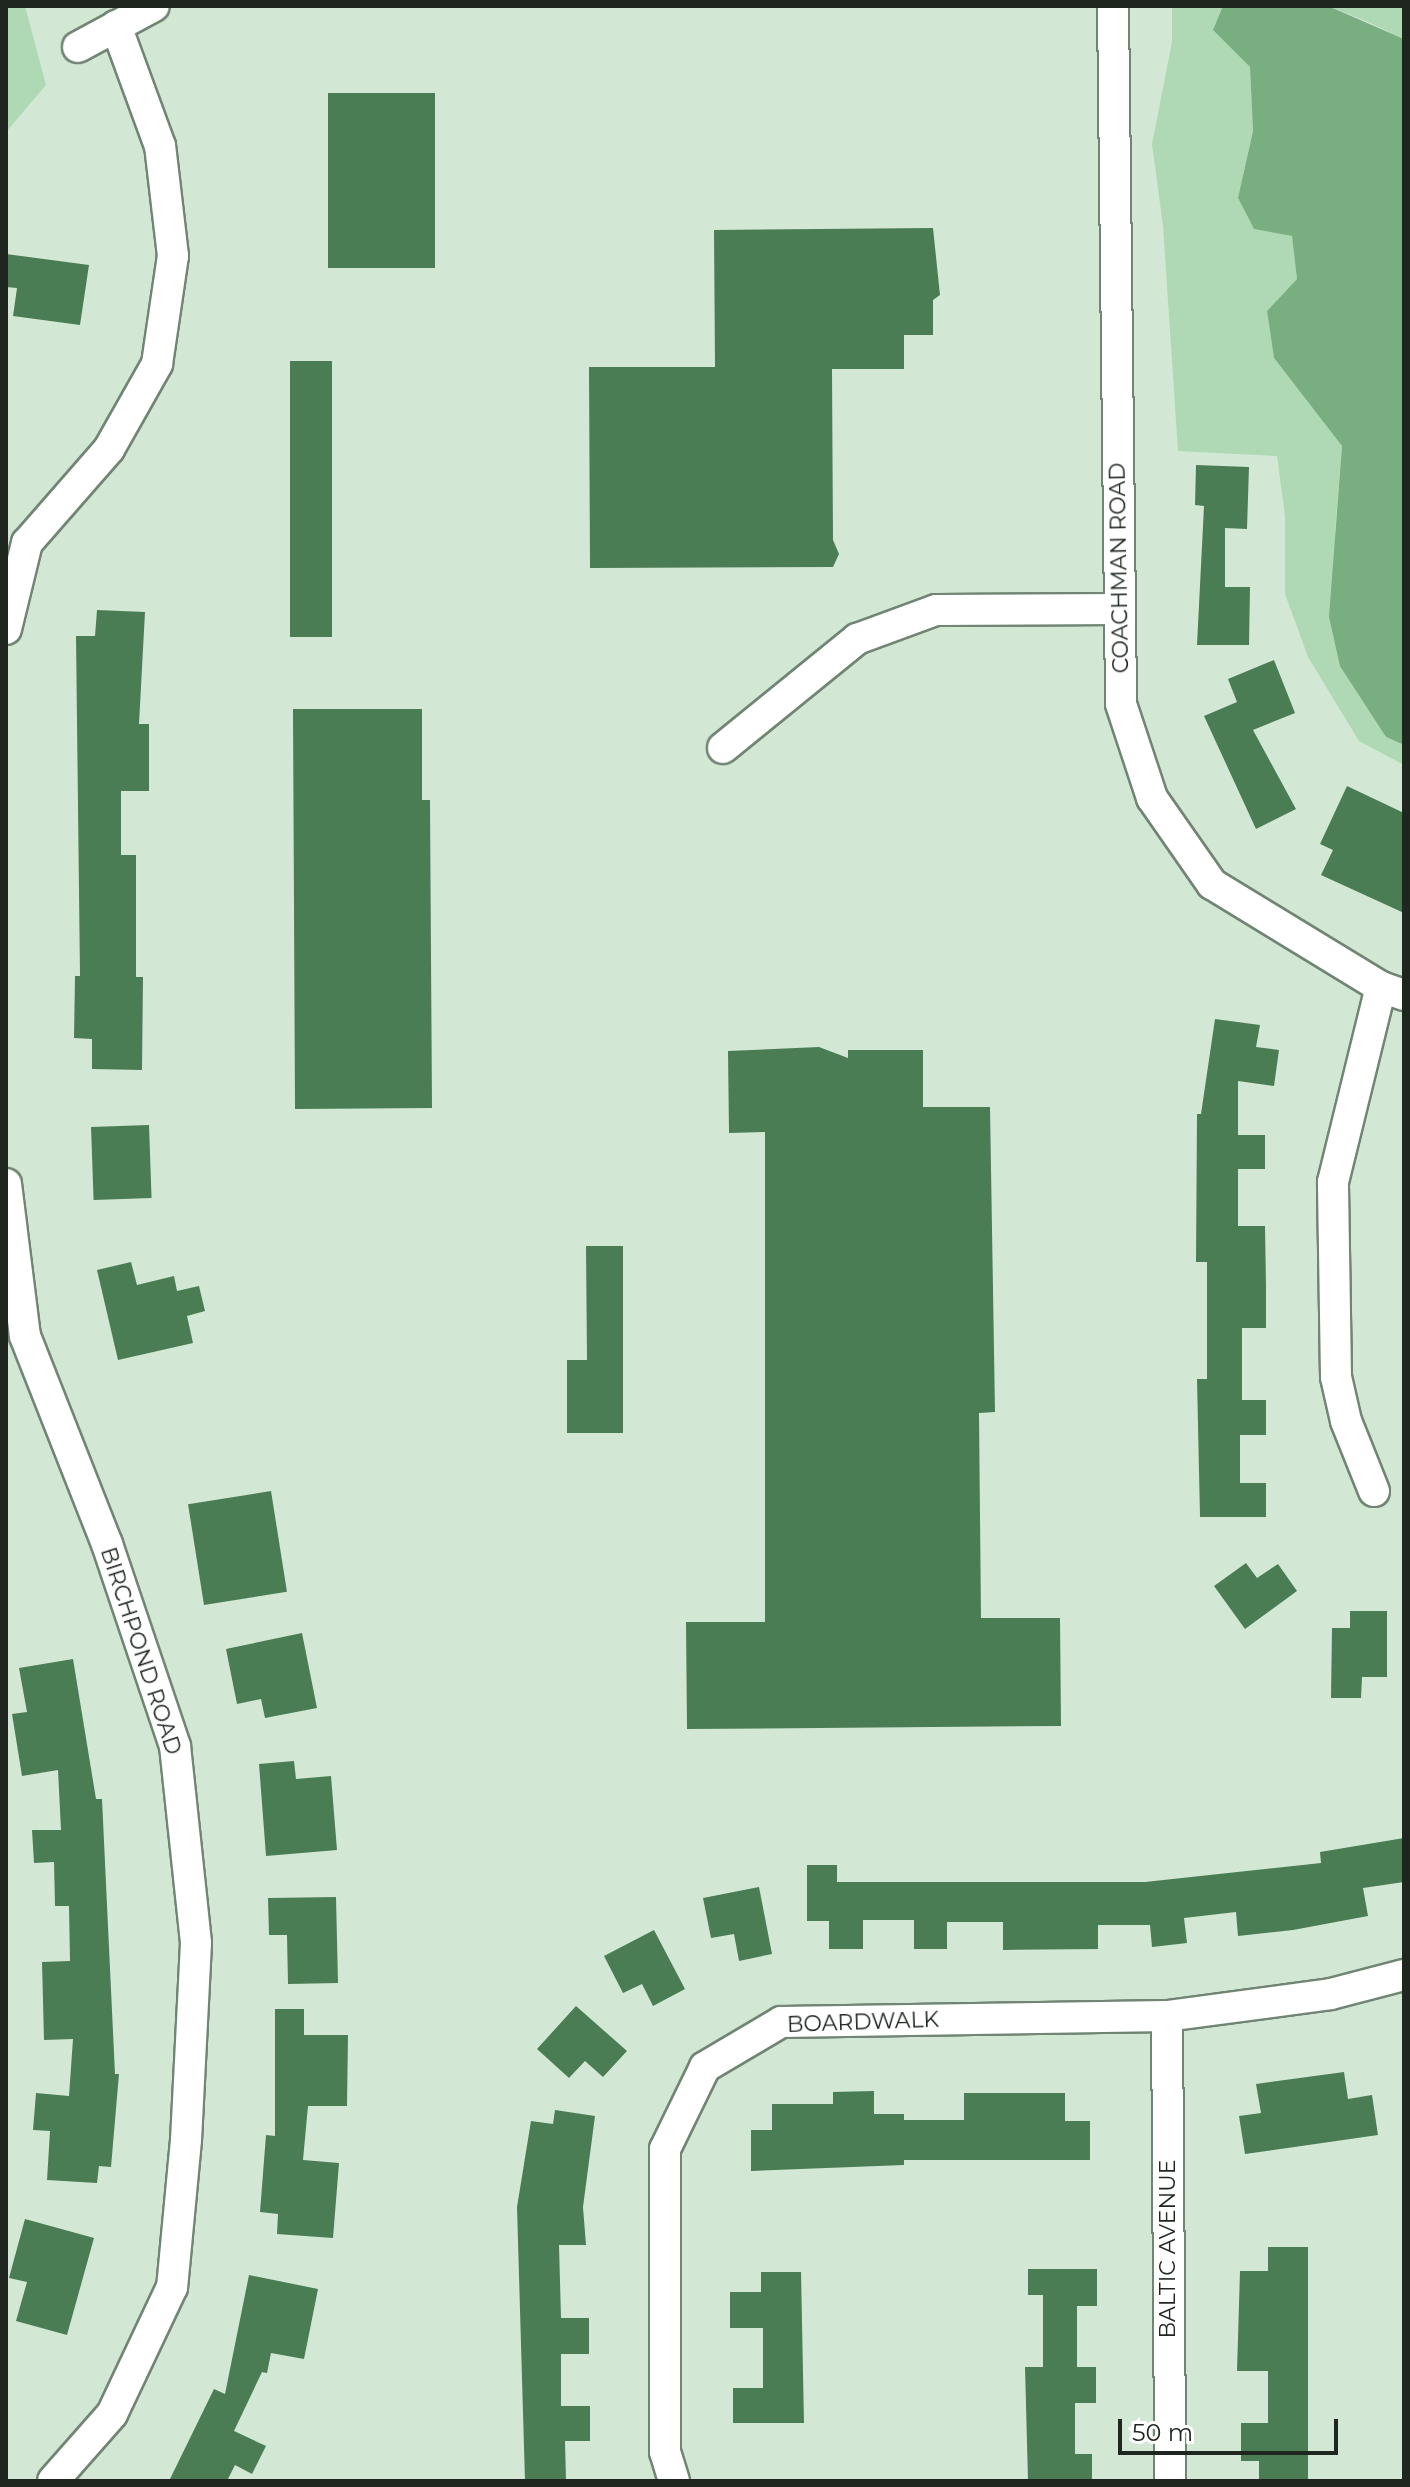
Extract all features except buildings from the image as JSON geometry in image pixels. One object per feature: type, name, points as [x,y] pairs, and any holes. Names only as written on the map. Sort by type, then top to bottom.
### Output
[{"type":"street","points":[[78,47],[154,6]]},
{"type":"street","name":"COACHMAN ROAD","points":[[1113,6],[1121,704],[1152,798],[1212,884],[1392,991]]},
{"type":"street","points":[[6,629],[27,543],[109,449],[157,364],[173,256],[160,146],[116,26]]},
{"type":"street","points":[[723,748],[857,639],[936,610],[1120,609]]},
{"type":"street","points":[[1374,1491],[1346,1421],[1336,1377],[1333,1182],[1392,991]]},
{"type":"street","name":"BIRCHPOND ROAD","points":[[6,1184],[25,1336],[107,1544],[175,1746],[196,1943],[186,2140],[172,2287],[112,2414],[53,2481]]},
{"type":"street","name":"BOARDWALK","points":[[674,2481],[665,2452],[665,2149],[705,2067],[781,2022],[1167,2016],[1331,1994],[1404,1975]]},
{"type":"street","name":"BALTIC AVENUE","points":[[1167,2016],[1170,2481]]},
{"type":"shaded area","points":[[6,6],[25,6],[46,85],[6,132]]},
{"type":"shaded area","points":[[1172,6],[1223,6],[1214,31],[1250,67],[1253,131],[1238,198],[1254,229],[1292,235],[1297,279],[1267,311],[1274,358],[1342,446],[1335,532],[1385,737],[1404,745],[1404,765],[1359,741],[1308,657],[1285,594],[1285,516],[1277,456],[1178,451],[1163,226],[1152,144],[1172,42]]},
{"type":"shaded area","points":[[1223,6],[1328,6],[1404,39],[1404,745],[1386,737],[1340,666],[1329,617],[1342,446],[1274,358],[1267,311],[1297,279],[1292,236],[1254,229],[1238,198],[1253,131],[1250,67],[1213,30]]},
{"type":"shaded area","points":[[1328,6],[1404,6],[1404,39],[1368,22]]}]
